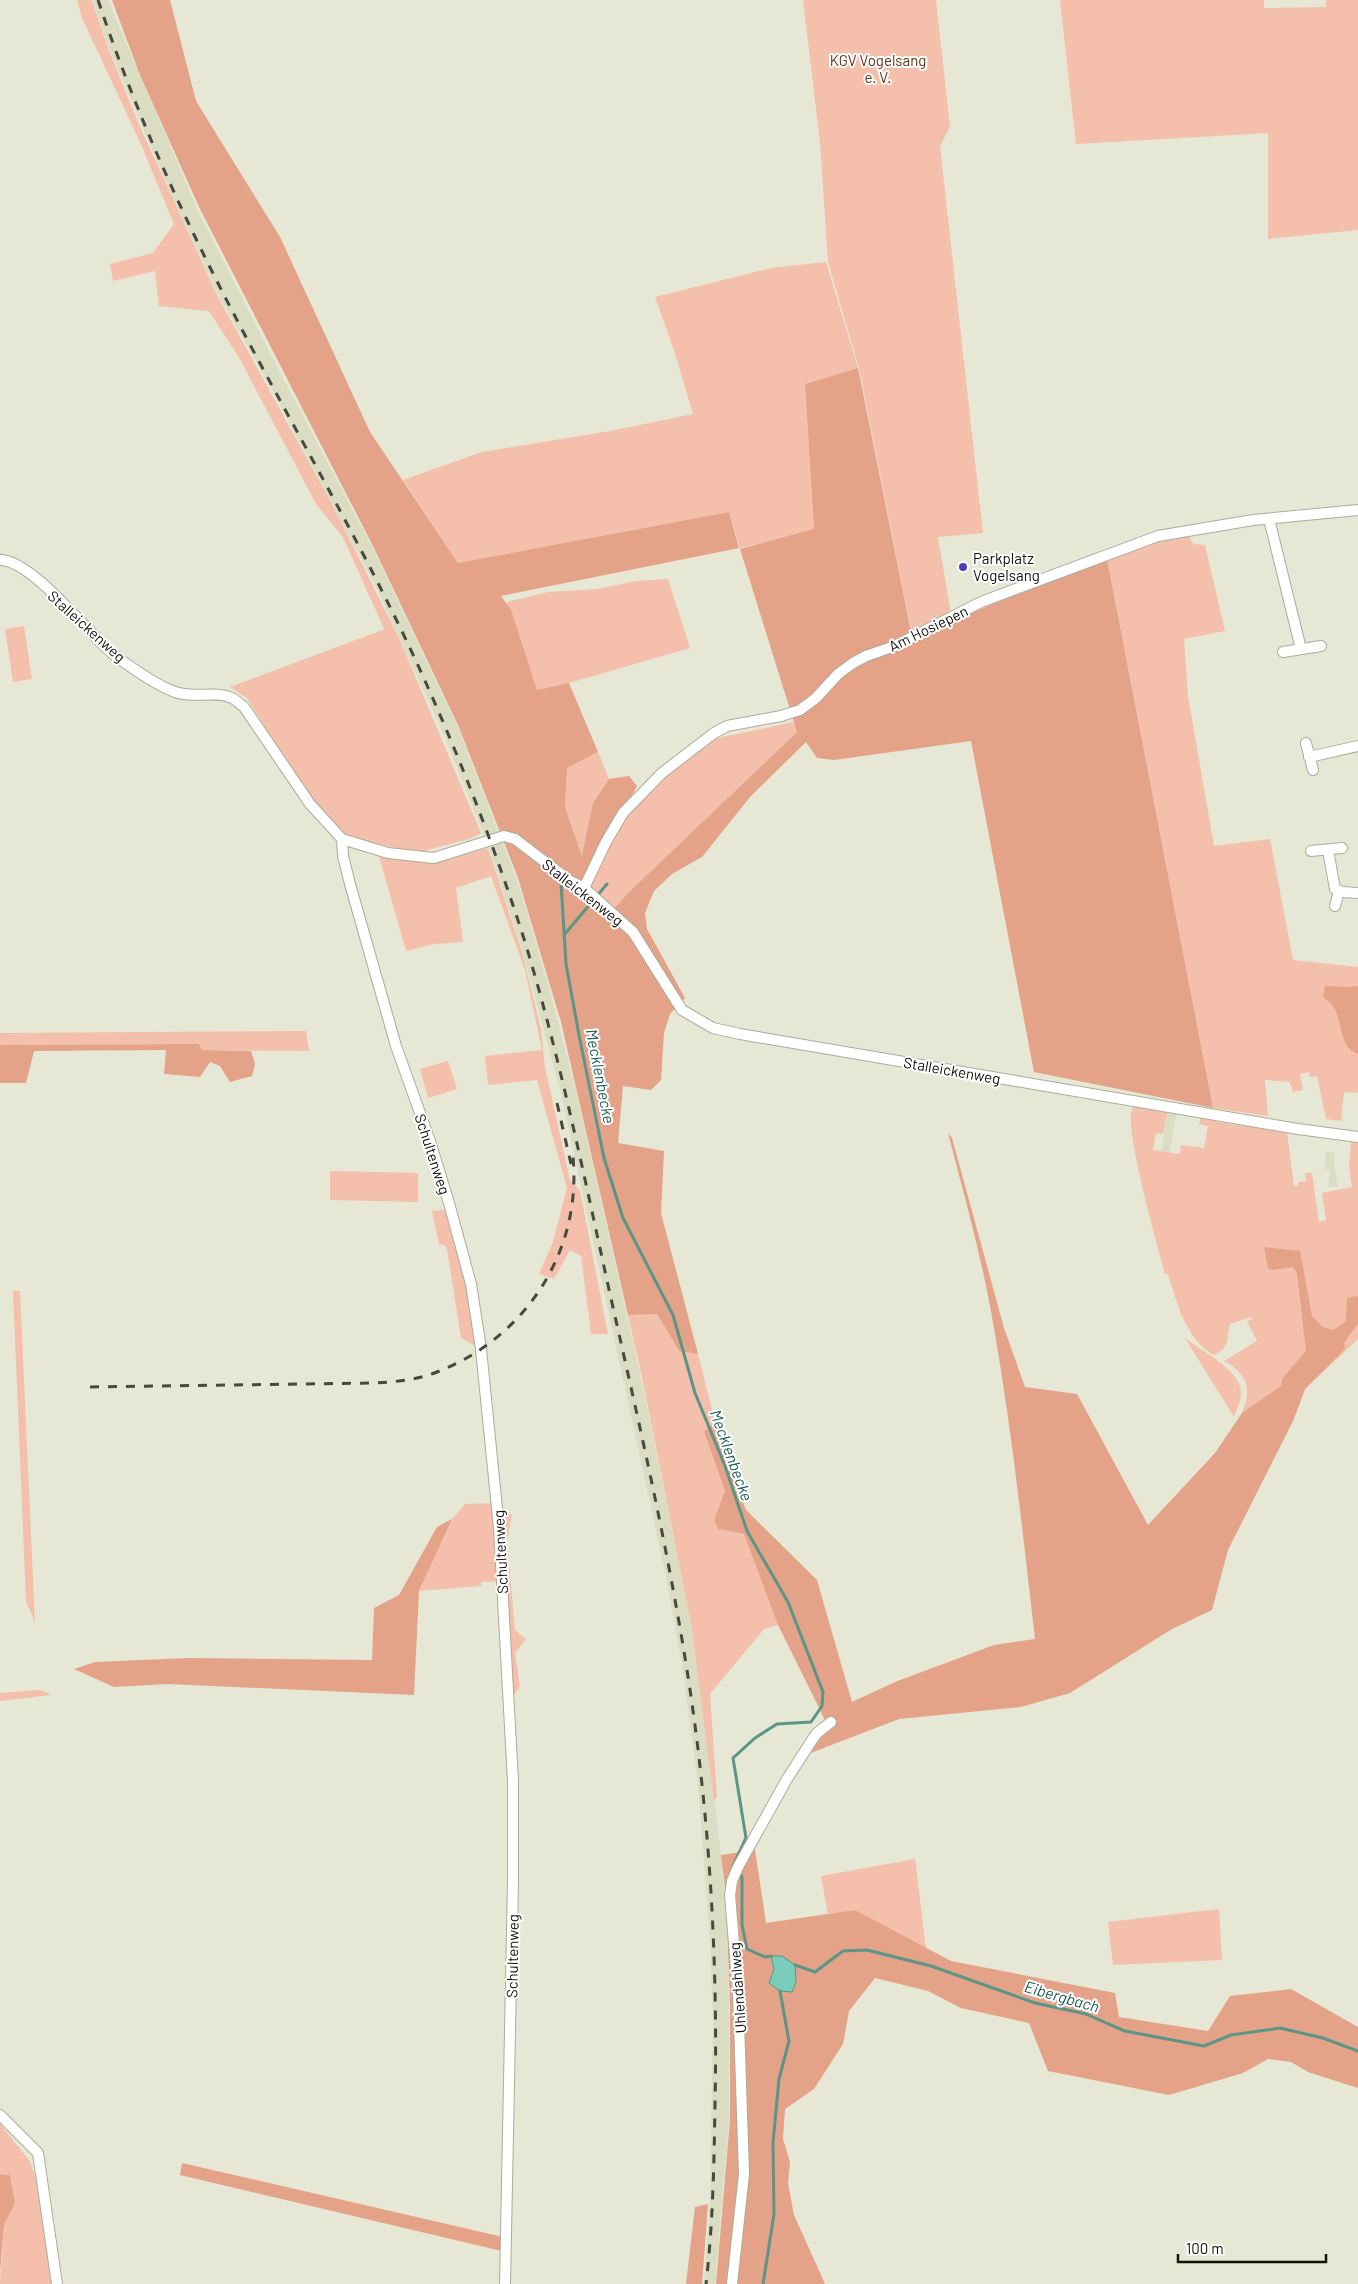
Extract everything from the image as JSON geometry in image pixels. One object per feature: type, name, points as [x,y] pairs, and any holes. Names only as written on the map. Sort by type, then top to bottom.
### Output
[{"type":"street","name":"Am Hosiepen","points":[[588,892],[606,842],[623,813],[662,773],[714,733],[727,726],[781,716],[800,710],[816,698],[827,685],[853,663],[895,646],[981,602],[1046,576],[1158,536],[1269,519],[1358,510]]},
{"type":"street","points":[[1269,519],[1301,649]]},
{"type":"street","name":"Stalleickenweg","points":[[0,560],[9,560],[24,568],[58,598],[113,654],[163,686],[175,693],[191,696],[231,697],[244,707],[310,804],[342,840],[388,853],[434,858],[504,836],[521,842],[570,881],[588,892],[633,932],[682,1010],[712,1028],[1298,1129],[1358,1137]]},
{"type":"street","points":[[1283,652],[1321,646]]},
{"type":"street","points":[[1306,743],[1313,770]]},
{"type":"street","points":[[1309,757],[1358,746]]},
{"type":"street","name":"Schultenweg","points":[[342,840],[342,856],[396,1046],[430,1141],[452,1212],[471,1284],[481,1349],[499,1520],[512,1781],[513,1890],[505,2284]]},
{"type":"street","points":[[1311,851],[1342,848]]},
{"type":"street","points":[[1328,850],[1334,885],[1339,891],[1358,894]]},
{"type":"street","points":[[1335,906],[1339,891]]},
{"type":"street","name":"Uhlendahlweg","points":[[732,2284],[744,2174],[738,1992],[730,1896],[732,1881],[787,1779],[816,1734],[831,1722]]},
{"type":"street","points":[[0,2115],[38,2153],[57,2284]]},
{"type":"shaded area","points":[[93,0],[108,0],[198,211],[371,545],[457,725],[518,883],[549,987],[575,1087],[640,1373],[692,1629],[707,1741],[726,1893],[729,2006],[729,2120],[715,2284],[704,2284],[710,2204],[713,2025],[710,1939],[698,1783],[683,1671],[666,1576],[560,1089],[521,946],[488,845],[444,735],[378,591],[269,384],[219,296],[170,191],[108,46]]},
{"type":"shaded area","points":[[112,0],[170,0],[196,101],[280,237],[370,432],[458,563],[729,512],[739,548],[501,596],[511,610],[537,690],[569,683],[598,752],[567,768],[565,807],[582,856],[593,803],[609,779],[629,776],[637,786],[605,842],[583,887],[613,910],[628,893],[797,732],[740,549],[814,529],[805,384],[858,368],[912,637],[1107,559],[1213,1108],[1034,1072],[971,741],[834,760],[817,758],[806,742],[750,797],[702,857],[672,874],[654,891],[645,913],[647,929],[685,998],[670,1014],[664,1033],[661,1080],[651,1090],[623,1086],[618,1143],[664,1151],[661,1213],[698,1354],[679,1351],[657,1314],[628,1315],[561,1022],[518,878],[458,725],[372,544],[200,209],[140,75]]},
{"type":"shaded area","points":[[1325,986],[1358,986],[1358,1054],[1347,1045],[1336,1011],[1323,997]]},
{"type":"shaded area","points":[[199,1044],[202,1050],[251,1051],[255,1064],[252,1076],[230,1082],[220,1066],[210,1062],[200,1077],[164,1074],[166,1050],[34,1051],[26,1083],[0,1083],[0,1045]]},
{"type":"shaded area","points":[[1168,1110],[1177,1111],[1169,1154],[1161,1152]]},
{"type":"shaded area","points":[[948,1133],[952,1138],[1004,1328],[1025,1387],[1077,1394],[1148,1525],[1215,1453],[1242,1413],[1281,1386],[1282,1379],[1306,1351],[1297,1273],[1293,1267],[1273,1270],[1268,1268],[1264,1247],[1300,1251],[1312,1316],[1322,1327],[1334,1330],[1346,1321],[1347,1298],[1358,1296],[1358,1323],[1344,1343],[1345,1349],[1305,1389],[1293,1421],[1228,1550],[1212,1610],[1172,1629],[1070,1693],[1021,1707],[899,1719],[808,1754],[829,1728],[778,1625],[744,1534],[718,1529],[714,1520],[725,1491],[704,1432],[715,1422],[746,1510],[817,1580],[852,1702],[895,1682],[994,1645],[1035,1639],[1012,1444],[990,1303]]},
{"type":"shaded area","points":[[1326,1152],[1335,1153],[1334,1164],[1338,1187],[1328,1187],[1330,1170],[1325,1169]]},
{"type":"shaded area","points":[[452,1519],[419,1591],[414,1695],[168,1684],[114,1687],[74,1669],[95,1662],[189,1658],[372,1660],[374,1608],[399,1595],[437,1527]]},
{"type":"shaded area","points":[[755,1850],[766,1923],[855,1910],[951,1961],[1115,1993],[1119,2017],[1208,2031],[1230,1996],[1291,1989],[1358,2027],[1358,2088],[1308,2072],[1291,2062],[1268,2059],[1243,2073],[1169,2095],[1048,2071],[1029,2023],[961,2008],[928,1991],[875,1978],[849,2011],[843,2044],[814,2089],[785,2109],[783,2139],[790,2162],[788,2183],[794,2215],[825,2284],[716,2284],[730,2120],[730,2006],[726,1893],[721,1855]]},
{"type":"shaded area","points":[[182,2163],[503,2237],[506,2252],[180,2175]]},
{"type":"shaded area","points":[[0,2174],[10,2175],[15,2203],[4,2225],[0,2272]]},
{"type":"shaded area","points":[[708,2204],[702,2284],[686,2284],[695,2207]]},
{"type":"green space","points":[[77,0],[92,0],[108,48],[137,120],[218,297],[332,504],[400,640],[481,833],[472,838],[417,853],[346,836],[302,787],[247,698],[230,687],[384,629],[343,537],[316,504],[240,359],[209,311],[159,306],[155,271],[113,281],[110,264],[153,253],[174,224],[140,142],[82,18]]},
{"type":"green space","name":"KGV Vogelsang e. V.","points":[[803,0],[936,0],[950,127],[940,146],[983,533],[938,537],[951,614],[911,631],[859,368],[828,262],[820,142]]},
{"type":"green space","points":[[1060,0],[1264,0],[1264,8],[1326,7],[1326,0],[1358,0],[1358,230],[1268,239],[1268,133],[1076,144]]},
{"type":"green space","points":[[826,262],[858,368],[805,384],[814,530],[740,548],[729,512],[458,563],[403,480],[482,452],[610,431],[693,414],[674,350],[655,297],[771,268]]},
{"type":"green space","points":[[1188,535],[1193,544],[1205,545],[1225,631],[1184,639],[1188,696],[1214,846],[1270,839],[1293,960],[1358,967],[1358,1093],[1344,1092],[1341,1121],[1326,1119],[1317,1076],[1310,1077],[1309,1072],[1300,1074],[1303,1090],[1293,1092],[1290,1082],[1265,1080],[1268,1116],[1213,1108],[1107,559],[1151,543]]},
{"type":"green space","points":[[668,579],[690,648],[569,683],[537,690],[507,602],[548,592],[597,589],[636,581]]},
{"type":"green space","points":[[24,626],[32,679],[13,682],[5,629]]},
{"type":"green space","points":[[794,722],[797,732],[628,893],[613,910],[586,888],[608,843],[629,813],[687,758],[717,738]]},
{"type":"green space","points":[[598,752],[609,779],[593,803],[583,858],[565,807],[567,767]]},
{"type":"green space","points":[[488,848],[522,952],[541,1029],[545,1067],[570,1180],[580,1191],[608,1334],[591,1334],[581,1256],[570,1250],[554,1279],[539,1274],[553,1242],[567,1188],[537,1080],[488,1085],[485,1056],[542,1050],[525,970],[491,876],[456,888],[463,942],[434,944],[406,951],[379,856],[427,861],[463,855]]},
{"type":"green space","points":[[306,1031],[309,1051],[201,1050],[198,1044],[0,1045],[0,1033]]},
{"type":"green space","points":[[448,1061],[457,1089],[428,1098],[420,1069]]},
{"type":"green space","points":[[1136,1106],[1168,1110],[1163,1134],[1156,1133],[1153,1150],[1180,1154],[1181,1145],[1204,1148],[1208,1126],[1199,1124],[1201,1116],[1215,1119],[1216,1122],[1287,1132],[1294,1186],[1298,1186],[1298,1182],[1306,1181],[1305,1173],[1312,1173],[1319,1222],[1326,1220],[1322,1193],[1352,1187],[1349,1167],[1351,1142],[1358,1142],[1358,1339],[1305,1389],[1293,1421],[1281,1387],[1242,1413],[1247,1397],[1246,1383],[1238,1371],[1224,1361],[1257,1341],[1247,1321],[1252,1319],[1251,1317],[1230,1324],[1228,1338],[1223,1349],[1214,1355],[1196,1340],[1184,1320],[1168,1274],[1165,1274],[1137,1163],[1131,1121],[1132,1109]]},
{"type":"green space","points":[[330,1171],[418,1173],[418,1202],[330,1200]]},
{"type":"green space","points":[[445,1210],[467,1287],[481,1349],[461,1338],[447,1249],[446,1246],[439,1244],[432,1211]]},
{"type":"green space","points":[[13,1291],[20,1291],[35,1623],[26,1601]]},
{"type":"green space","points":[[657,1314],[679,1351],[698,1354],[715,1422],[704,1433],[725,1491],[714,1520],[718,1529],[744,1534],[778,1625],[764,1629],[710,1694],[717,1797],[714,1801],[692,1629],[628,1315]]},
{"type":"green space","points":[[1185,1338],[1227,1368],[1239,1383],[1241,1397],[1234,1417]]},
{"type":"green space","points":[[497,1503],[512,1515],[507,1541],[515,1630],[526,1639],[515,1653],[520,1686],[509,1702],[502,1581],[481,1582],[481,1586],[419,1591],[452,1519],[465,1504]]},
{"type":"green space","points":[[41,1690],[51,1695],[0,1701],[0,1693]]},
{"type":"green space","points":[[915,1859],[926,1949],[855,1910],[828,1914],[821,1876]]},
{"type":"green space","points":[[1219,1909],[1222,1960],[1113,1965],[1108,1922]]},
{"type":"green space","points":[[0,2124],[29,2160],[45,2201],[56,2284],[0,2284],[4,2225],[15,2203],[10,2175],[0,2174]]},
{"type":"water","points":[[771,1956],[782,1956],[795,1965],[796,1982],[792,1992],[780,1991],[769,1983],[774,1969]]},
{"type":"waterway","name":"Mecklenbecke","points":[[561,883],[566,964],[579,1035],[604,1158],[623,1218],[673,1315],[695,1393],[725,1466],[747,1531],[788,1602],[823,1692],[822,1706],[811,1722],[777,1724],[755,1738],[733,1758],[746,1838],[733,1866],[742,1877],[742,1925],[747,1949],[765,1957],[771,1956]]},
{"type":"waterway","points":[[564,935],[607,884]]},
{"type":"waterway","name":"Eibergbach","points":[[795,1965],[815,1972],[843,1951],[867,1950],[931,1966],[1035,2003],[1086,2014],[1125,2031],[1204,2046],[1231,2035],[1280,2028],[1323,2038],[1358,2051]]},
{"type":"waterway","name":"Eibergbach","points":[[763,2284],[774,2214],[773,2143],[779,2079],[789,2041],[780,1991]]},
{"type":"railway","points":[[98,0],[132,93],[157,154],[199,245],[255,355],[372,572],[426,683],[479,811],[503,876],[538,985],[581,1161],[653,1488],[681,1634],[696,1735],[711,1893],[716,2051],[714,2172],[706,2284]]},
{"type":"railway","points":[[557,1103],[571,1164]]},
{"type":"railway","points":[[90,1387],[373,1383],[406,1380],[437,1372],[468,1357],[497,1337],[521,1314],[541,1287],[557,1258],[568,1226],[573,1192],[573,1157]]},
{"type":"place","name":"Parkplatz Vogelsang","points":[[963,567]]}]
